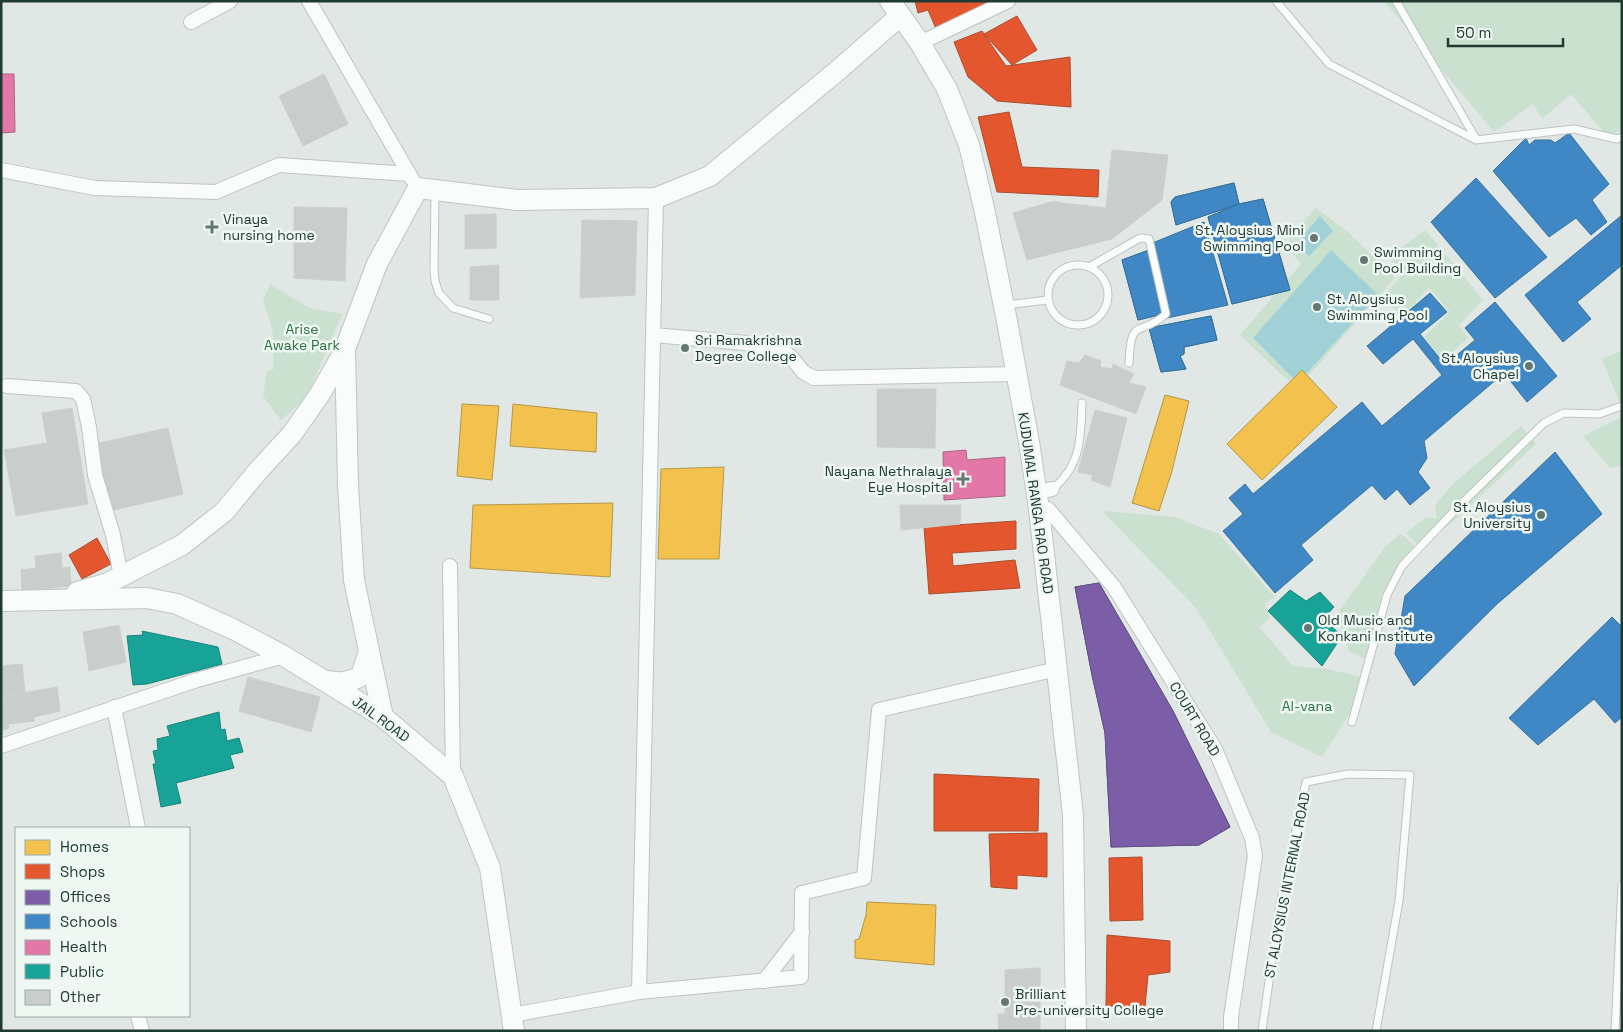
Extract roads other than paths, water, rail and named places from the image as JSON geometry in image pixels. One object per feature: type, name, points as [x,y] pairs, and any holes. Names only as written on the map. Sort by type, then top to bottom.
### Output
[{"type":"street","points":[[191,22],[230,1]]},
{"type":"street","points":[[309,1],[421,184]]},
{"type":"street","points":[[920,43],[1008,1]]},
{"type":"street","points":[[1,170],[95,188],[216,192],[279,165],[421,184],[517,200],[656,198],[710,176],[836,72],[895,8]]},
{"type":"street","name":"KUDUMAL RANGA RAO ROAD","points":[[895,8],[920,43],[947,89],[969,145],[984,208],[1042,497],[1057,669],[1073,815],[1076,1031]]},
{"type":"street","points":[[1,601],[56,599],[108,583],[182,545],[224,512],[292,434],[320,394],[345,349],[378,264],[421,184]]},
{"type":"street","points":[[639,992],[656,198]]},
{"type":"street","points":[[653,335],[746,343],[782,349],[803,372],[814,378],[1016,374]]},
{"type":"street","points":[[345,349],[348,485],[354,580],[383,717]]},
{"type":"street","points":[[7,386],[76,391],[83,399],[89,427],[95,475],[113,535],[121,576]]},
{"type":"street","name":"COURT ROAD","points":[[1042,497],[1048,509],[1114,586],[1215,749],[1252,838],[1256,856],[1231,1017],[1231,1031]]},
{"type":"street","points":[[450,566],[453,776]]},
{"type":"street","name":"JAIL ROAD","points":[[56,599],[147,598],[177,604],[233,629],[284,656],[383,717],[453,776],[490,868],[513,1023]]},
{"type":"street","points":[[326,682],[341,683],[352,681],[361,676],[369,649]]},
{"type":"street","points":[[1,746],[197,680],[284,656]]},
{"type":"street","points":[[513,1023],[639,992],[801,977],[802,893],[864,878],[878,710],[1057,669]]},
{"type":"street","points":[[114,707],[138,827]]},
{"type":"street","points":[[764,980],[802,932]]},
{"type":"street","points":[[138,1017],[142,1031]]},
{"type":"lane","points":[[1276,1],[1329,64],[1476,140],[1574,129],[1616,139],[1622,137]]},
{"type":"lane","points":[[1396,1],[1476,140]]},
{"type":"lane","points":[[421,184],[435,281],[439,293],[453,308],[489,319]]},
{"type":"lane","points":[[1089,267],[1140,238],[1149,240],[1166,314],[1162,318],[1136,329],[1130,341],[1129,363]]},
{"type":"lane","points":[[1079,265],[1089,267],[1098,272],[1108,290],[1108,300],[1105,309],[1099,317],[1083,325],[1073,325],[1064,322],[1051,309],[1048,300],[1052,279],[1068,266],[1079,265]]},
{"type":"lane","points":[[1003,305],[1048,300]]},
{"type":"lane","points":[[1042,497],[1062,481],[1074,462],[1080,441],[1082,403]]},
{"type":"lane","points":[[1352,722],[1387,595],[1402,566],[1457,508],[1544,423],[1564,413],[1599,414],[1622,406]]},
{"type":"lane","name":"ST ALOYSIUS INTERNAL ROAD","points":[[1262,1031],[1279,910],[1306,782],[1348,774],[1410,775],[1400,901],[1376,1031]]},
{"type":"lane","points":[[1615,1031],[1622,885]]},
{"type":"water","name":"St. Aloysius Mini Swimming Pool","points":[[1320,216],[1333,231],[1309,256],[1295,245]]},
{"type":"water","name":"St. Aloysius Swimming Pool","points":[[1331,250],[1378,295],[1298,383],[1253,338]]},
{"type":"place","name":"Vinaya nursing home","points":[[212,227]]},
{"type":"place","name":"St. Aloysius Mini Swimming Pool","points":[[1314,238]]},
{"type":"place","name":"Swimming Pool Building","points":[[1364,260]]},
{"type":"place","name":"St. Aloysius Swimming Pool","points":[[1317,307]]},
{"type":"place","name":"Sri Ramakrishna Degree College","points":[[685,348]]},
{"type":"place","name":"St. Aloysius Chapel","points":[[1529,366]]},
{"type":"place","name":"Nayana Nethralaya Eye Hospital","points":[[963,479]]},
{"type":"place","name":"St. Aloysius University","points":[[1541,515]]},
{"type":"place","name":"Old Music and Konkani Institute","points":[[1308,628]]},
{"type":"place","name":"Brilliant Pre-university College","points":[[1005,1002]]},
{"type":"park label","name":"Arise Awake Park","points":[[302,338]]},
{"type":"park label","name":"Al-vana","points":[[1307,706]]}]
